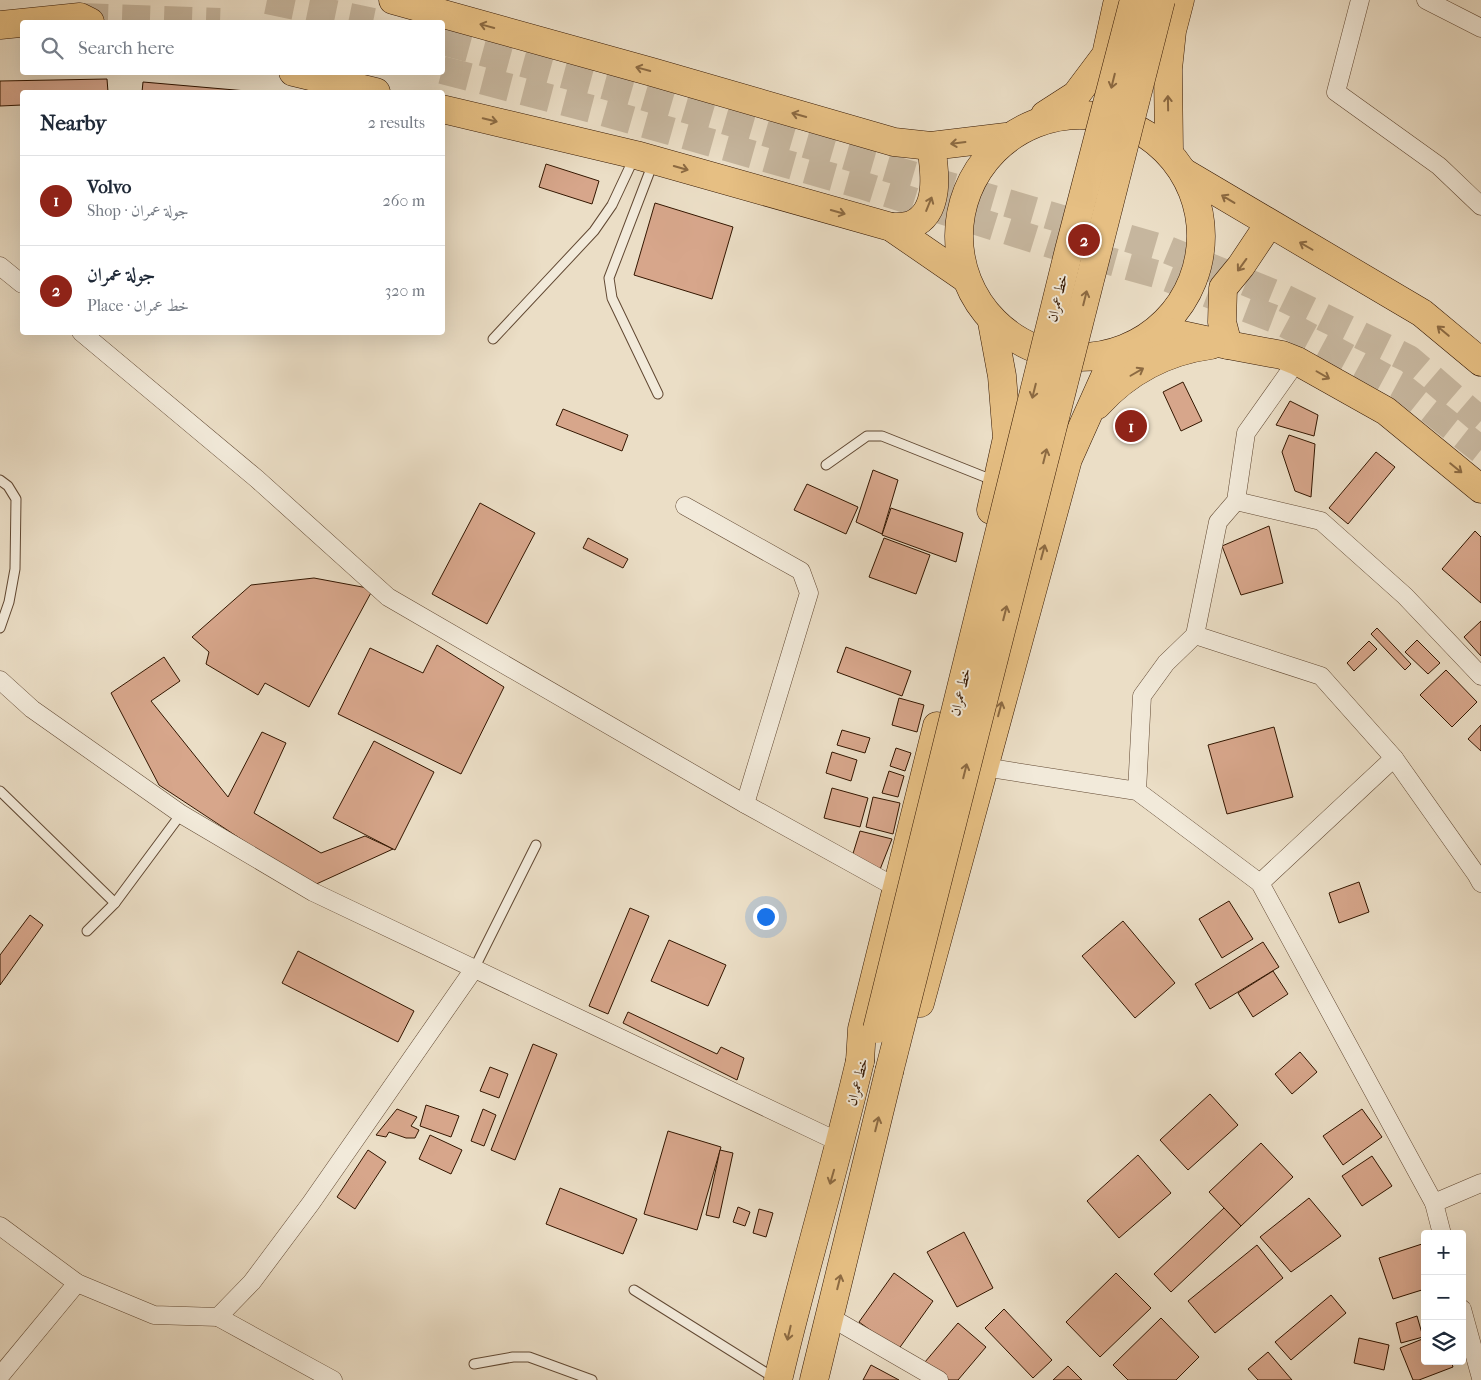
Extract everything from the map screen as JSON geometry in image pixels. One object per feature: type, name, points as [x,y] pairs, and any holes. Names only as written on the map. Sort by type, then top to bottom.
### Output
[{"type":"main road","points":[[393,0],[894,142],[931,146],[1006,137]]},
{"type":"main road","name":"خط عمران","points":[[814,1380],[889,1072],[1161,0]]},
{"type":"main road","points":[[992,322],[1028,347],[1071,358],[1115,354],[1138,344],[1159,330],[1191,290],[1203,241],[1177,162],[1168,69],[1172,31],[1180,0]]},
{"type":"main road","points":[[1123,4],[1125,38],[1135,50],[1160,48],[1172,31]]},
{"type":"main road","points":[[860,1061],[862,1029],[998,482],[1007,438],[1002,376],[992,322],[965,278],[957,227],[972,176],[1006,137],[1076,95],[1106,56],[1123,4]]},
{"type":"main road","name":"خط عمران","points":[[778,1380],[792,1320],[841,1143],[860,1061],[877,1029],[1069,250],[1123,4]]},
{"type":"main road","points":[[0,25],[20,24]]},
{"type":"main road","points":[[305,75],[368,90]]},
{"type":"main road","points":[[445,110],[645,158],[891,227],[965,278]]},
{"type":"main road","points":[[1035,121],[1083,112],[1130,123],[1177,162],[1269,224],[1422,313],[1481,362]]},
{"type":"main road","points":[[891,227],[913,224],[919,221],[928,209],[935,181],[931,146]]},
{"type":"main road","points":[[1224,344],[1222,322],[1223,288],[1241,266],[1269,224]]},
{"type":"main road","points":[[1159,330],[1282,354],[1298,361],[1386,411],[1481,489]]},
{"type":"main road","points":[[1087,416],[1116,386],[1160,358],[1193,348],[1224,344]]},
{"type":"main road","points":[[889,1072],[911,1037],[1068,459],[1115,354]]},
{"type":"main road","points":[[1007,438],[1024,422],[1047,415],[1064,432],[1068,459]]},
{"type":"street","points":[[1360,0],[1336,92],[1439,166],[1481,206]]},
{"type":"street","points":[[1426,0],[1480,22]]},
{"type":"street","points":[[0,266],[20,282]]},
{"type":"street","points":[[85,335],[257,479],[388,597],[745,804],[898,888]]},
{"type":"street","points":[[1137,791],[1142,696],[1166,663],[1195,636],[1218,522],[1236,501],[1246,433],[1298,361]]},
{"type":"street","points":[[1236,501],[1321,521],[1405,596],[1481,676]]},
{"type":"street","points":[[685,506],[802,571],[809,593],[745,804]]},
{"type":"street","points":[[1195,636],[1321,676],[1394,758],[1479,876]]},
{"type":"street","points":[[0,680],[32,709],[181,814],[313,892],[841,1143]]},
{"type":"street","points":[[1260,883],[1394,758]]},
{"type":"street","points":[[984,767],[1137,791],[1260,883],[1434,1203],[1441,1230]]},
{"type":"street","points":[[218,1317],[252,1282],[311,1203],[474,969]]},
{"type":"street","points":[[1434,1203],[1481,1183]]},
{"type":"street","points":[[0,1226],[77,1283],[154,1315],[218,1317],[333,1380]]},
{"type":"street","points":[[0,1376],[77,1283]]},
{"type":"street","points":[[830,1317],[939,1380]]},
{"type":"street","points":[[1465,1320],[1481,1378]]},
{"type":"lane","points":[[493,339],[594,230],[645,158]]},
{"type":"lane","points":[[645,158],[609,278],[612,298],[658,394]]},
{"type":"lane","points":[[826,465],[867,436],[882,436],[998,482]]},
{"type":"lane","points":[[0,480],[8,486],[16,499],[15,570],[9,602],[0,628]]},
{"type":"lane","points":[[0,791],[114,903]]},
{"type":"lane","points":[[87,931],[114,903],[181,814]]},
{"type":"lane","points":[[474,969],[536,845]]},
{"type":"lane","points":[[634,1290],[778,1380]]},
{"type":"lane","points":[[474,1364],[513,1357],[529,1357],[592,1380]]},
{"type":"building","points":[[107,79],[108,90],[20,90],[20,105],[0,106],[0,81]]},
{"type":"building","points":[[143,82],[235,90],[142,90]]},
{"type":"building","points":[[546,164],[599,181],[592,204],[539,187]]},
{"type":"building","points":[[655,203],[733,227],[712,299],[634,275]]},
{"type":"building","points":[[1183,382],[1202,421],[1181,431],[1163,392]]},
{"type":"building","points":[[1290,401],[1318,415],[1314,436],[1276,425]]},
{"type":"building","points":[[563,409],[628,435],[622,451],[556,425]]},
{"type":"building","points":[[1289,435],[1315,444],[1311,497],[1295,491],[1282,452]]},
{"type":"building","points":[[1376,452],[1395,467],[1348,524],[1329,508]]},
{"type":"building","points":[[873,470],[898,480],[882,534],[856,522]]},
{"type":"building","points":[[807,484],[858,507],[846,534],[794,510]]},
{"type":"building","points":[[480,503],[535,533],[487,624],[432,594]]},
{"type":"building","points":[[891,508],[963,533],[956,562],[882,535]]},
{"type":"building","points":[[1269,526],[1283,583],[1241,595],[1222,546]]},
{"type":"building","points":[[1475,531],[1481,537],[1481,603],[1442,569]]},
{"type":"building","points":[[588,538],[628,559],[623,568],[583,548]]},
{"type":"building","points":[[884,538],[930,555],[916,594],[869,577]]},
{"type":"building","points":[[314,578],[373,589],[309,707],[265,683],[258,695],[206,664],[209,652],[192,637],[251,585]]},
{"type":"building","points":[[1481,621],[1481,656],[1464,637]]},
{"type":"building","points":[[1377,628],[1411,664],[1405,670],[1371,634]]},
{"type":"building","points":[[1417,640],[1440,663],[1428,674],[1405,652]]},
{"type":"building","points":[[1369,641],[1377,649],[1354,671],[1347,663]]},
{"type":"building","points":[[437,645],[504,687],[461,774],[338,714],[370,648],[423,673]]},
{"type":"building","points":[[846,647],[911,671],[902,696],[837,672]]},
{"type":"building","points":[[164,657],[180,681],[151,701],[228,797],[262,732],[286,743],[254,813],[321,853],[365,836],[393,849],[312,886],[159,785],[111,693]]},
{"type":"building","points":[[1446,670],[1477,702],[1452,727],[1420,695]]},
{"type":"building","points":[[899,698],[924,705],[917,732],[892,725]]},
{"type":"building","points":[[1481,725],[1481,751],[1468,739]]},
{"type":"building","points":[[1274,727],[1293,797],[1227,814],[1208,745]]},
{"type":"building","points":[[842,730],[870,738],[865,753],[837,745]]},
{"type":"building","points":[[374,741],[434,772],[395,850],[333,818]]},
{"type":"building","points":[[896,748],[911,753],[905,771],[890,766]]},
{"type":"building","points":[[832,752],[857,760],[851,781],[826,773]]},
{"type":"building","points":[[889,771],[904,776],[898,797],[882,793]]},
{"type":"building","points":[[832,788],[868,798],[860,827],[824,818]]},
{"type":"building","points":[[873,797],[900,803],[893,834],[866,827]]},
{"type":"building","points":[[860,831],[892,839],[879,872],[851,860]]},
{"type":"building","points":[[1359,882],[1369,912],[1339,923],[1329,893]]},
{"type":"building","points":[[1229,901],[1253,939],[1222,958],[1199,919]]},
{"type":"building","points":[[630,908],[649,916],[608,1014],[589,1006]]},
{"type":"building","points":[[30,915],[43,925],[0,985],[0,955]]},
{"type":"building","points":[[1123,921],[1175,983],[1135,1018],[1082,956]]},
{"type":"building","points":[[669,940],[726,965],[708,1006],[651,981]]},
{"type":"building","points":[[1263,942],[1279,967],[1210,1009],[1195,984]]},
{"type":"building","points":[[298,951],[414,1011],[398,1042],[282,983]]},
{"type":"building","points":[[1273,971],[1288,994],[1253,1017],[1238,993]]},
{"type":"building","points":[[628,1012],[717,1054],[721,1047],[744,1058],[737,1080],[623,1023]]},
{"type":"building","points":[[533,1044],[557,1054],[515,1160],[491,1150]]},
{"type":"building","points":[[1300,1052],[1317,1072],[1292,1094],[1275,1074]]},
{"type":"building","points":[[490,1067],[508,1074],[499,1098],[480,1091]]},
{"type":"building","points":[[1210,1094],[1238,1125],[1188,1170],[1160,1140]]},
{"type":"building","points":[[426,1105],[459,1116],[451,1137],[420,1126]]},
{"type":"building","points":[[397,1109],[417,1117],[411,1126],[419,1130],[415,1138],[406,1138],[389,1132],[386,1137],[376,1135]]},
{"type":"building","points":[[483,1109],[496,1115],[484,1146],[471,1141]]},
{"type":"building","points":[[1362,1109],[1382,1137],[1343,1165],[1323,1136]]},
{"type":"building","points":[[668,1131],[721,1147],[697,1230],[644,1214]]},
{"type":"building","points":[[430,1135],[462,1150],[451,1174],[419,1159]]},
{"type":"building","points":[[1261,1143],[1293,1177],[1241,1226],[1209,1192]]},
{"type":"building","points":[[368,1150],[386,1162],[355,1209],[337,1197]]},
{"type":"building","points":[[720,1150],[733,1153],[719,1218],[706,1215]]},
{"type":"building","points":[[1138,1155],[1171,1193],[1119,1238],[1087,1201]]},
{"type":"building","points":[[1372,1156],[1392,1186],[1362,1206],[1342,1176]]},
{"type":"building","points":[[560,1188],[637,1219],[623,1254],[546,1224]]},
{"type":"building","points":[[1309,1198],[1341,1236],[1291,1272],[1260,1237]]},
{"type":"building","points":[[738,1207],[750,1212],[745,1226],[733,1222]]},
{"type":"building","points":[[1224,1208],[1241,1226],[1171,1292],[1154,1274]]},
{"type":"building","points":[[759,1209],[773,1213],[766,1237],[753,1233]]},
{"type":"building","points":[[964,1232],[993,1288],[957,1307],[927,1252]]},
{"type":"building","points":[[1421,1244],[1421,1290],[1393,1299],[1379,1258]]},
{"type":"building","points":[[1257,1245],[1283,1278],[1215,1333],[1188,1301]]},
{"type":"building","points":[[894,1273],[933,1301],[898,1350],[859,1322]]},
{"type":"building","points":[[1116,1273],[1151,1308],[1100,1357],[1066,1322]]},
{"type":"building","points":[[1331,1295],[1346,1313],[1291,1360],[1275,1342]]},
{"type":"building","points":[[1004,1309],[1052,1360],[1033,1378],[985,1328]]},
{"type":"building","points":[[1417,1316],[1421,1338],[1401,1343],[1396,1323]]},
{"type":"building","points":[[1161,1318],[1199,1357],[1176,1380],[1128,1380],[1113,1365]]},
{"type":"building","points":[[958,1323],[986,1347],[958,1380],[945,1380],[925,1362]]},
{"type":"building","points":[[1359,1338],[1389,1345],[1384,1370],[1354,1363]]},
{"type":"building","points":[[1421,1340],[1421,1365],[1452,1365],[1453,1367],[1419,1380],[1413,1380],[1400,1348]]},
{"type":"building","points":[[1268,1352],[1292,1380],[1258,1380],[1248,1369]]},
{"type":"building","points":[[871,1365],[899,1380],[863,1380]]},
{"type":"building","points":[[1068,1366],[1082,1380],[1053,1380]]},
{"type":"tunnel","points":[[267,0],[363,20]]},
{"type":"tunnel","points":[[80,17],[164,20]]},
{"type":"tunnel","points":[[445,42],[607,86],[1168,250],[1280,296],[1409,359],[1481,421]]},
{"type":"tunnel","points":[[445,71],[592,109],[861,185],[1066,249],[1160,275],[1280,321],[1399,385],[1481,450]]},
{"type":"place","name":"جولة عمران","points":[[1084,240]]},
{"type":"place","name":"Volvo","points":[[1131,426]]}]
